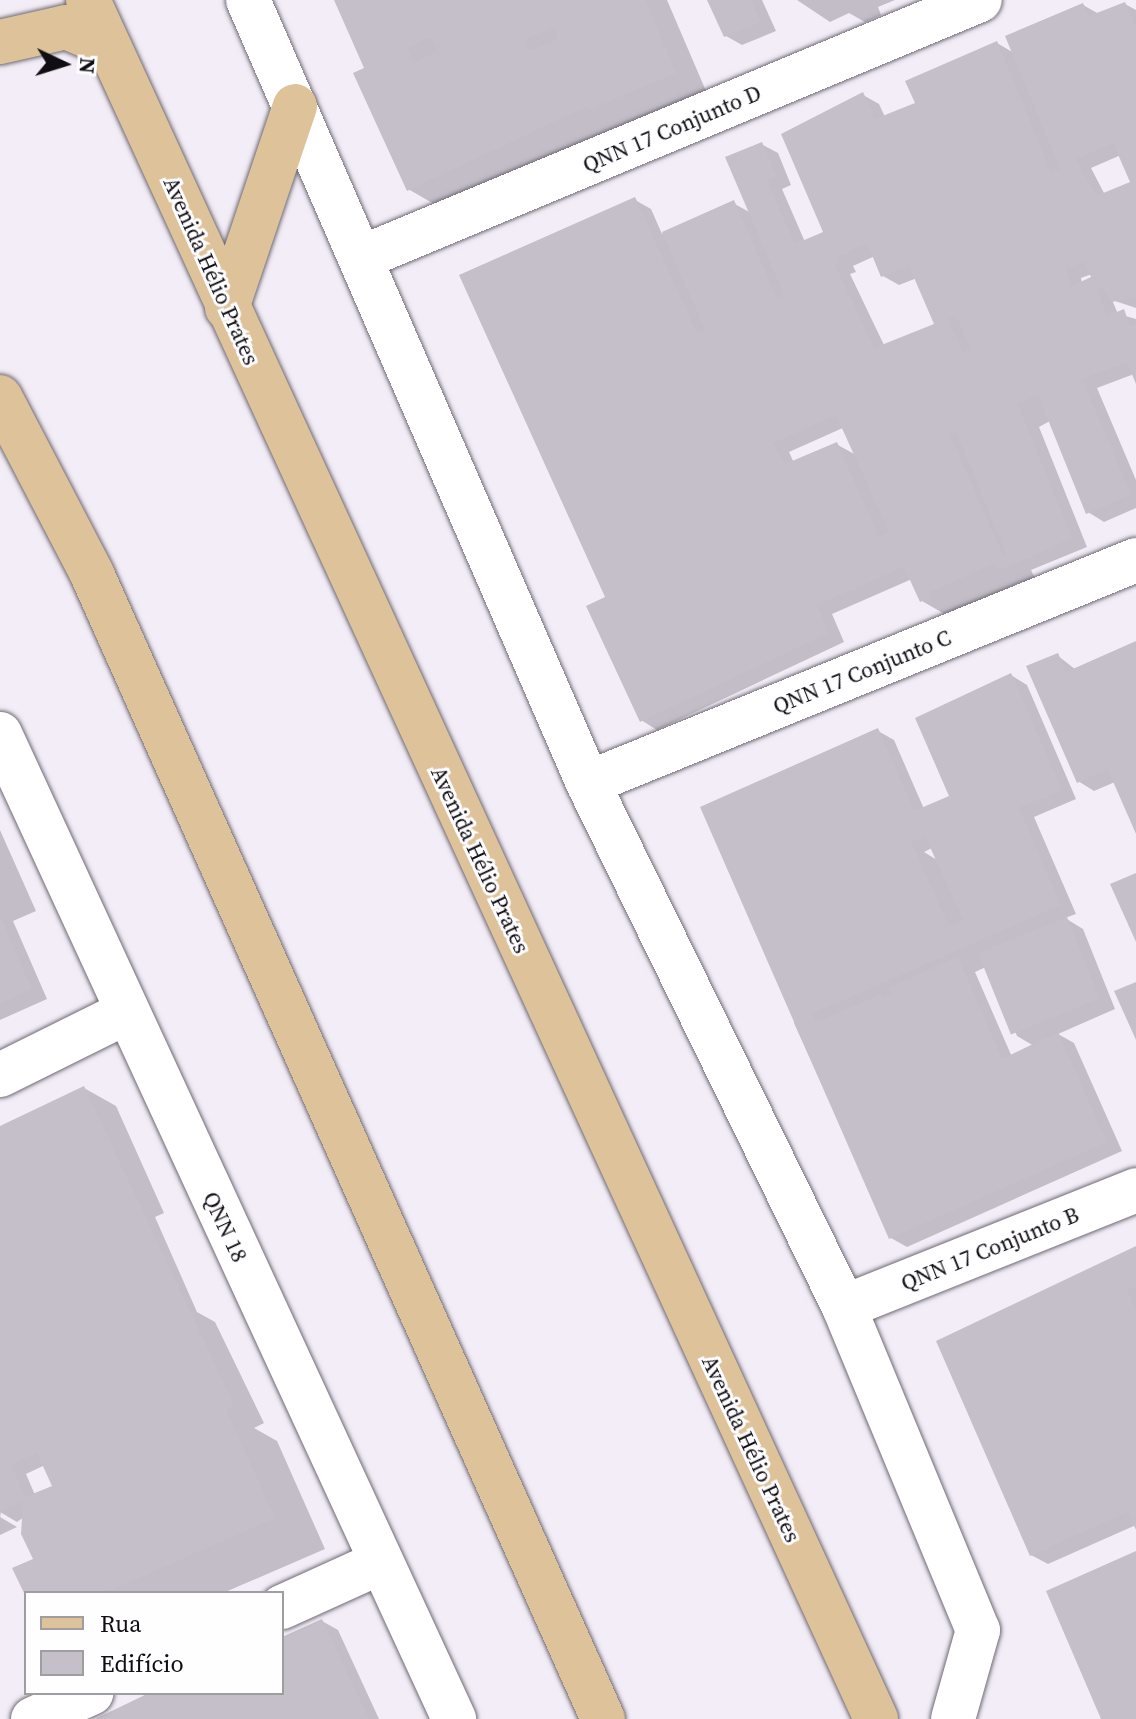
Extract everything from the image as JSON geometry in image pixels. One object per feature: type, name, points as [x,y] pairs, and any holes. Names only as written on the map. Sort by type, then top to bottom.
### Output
[{"type":"main road","name":"Avenida Hélio Prates","points":[[88,0],[876,1719]]},
{"type":"main road","points":[[0,42],[66,27],[108,45]]},
{"type":"main road","points":[[227,308],[295,106]]},
{"type":"main road","points":[[0,397],[92,574],[603,1719]]},
{"type":"street","points":[[248,0],[363,257],[588,783],[844,1307],[978,1630],[953,1719]]},
{"type":"street","name":"QNN 17 Conjunto D","points":[[363,257],[980,0]]},
{"type":"street","name":"QNN 17 Conjunto C","points":[[588,783],[1136,560]]},
{"type":"street","name":"QNN 18","points":[[0,734],[125,1013],[454,1719]]},
{"type":"street","points":[[0,1075],[125,1013]]},
{"type":"street","name":"QNN 17 Conjunto B","points":[[844,1307],[1136,1190]]},
{"type":"street","points":[[284,1606],[381,1562]]},
{"type":"street","points":[[33,1719],[87,1695]]},
{"type":"building","points":[[334,0],[645,0],[676,73],[589,110],[588,106],[407,191],[353,73],[364,68]],"holes":[[[554,27],[558,39],[529,51],[525,40]],[[431,37],[438,51],[414,63],[407,48]]]},
{"type":"building","points":[[707,0],[751,0],[761,22],[724,37]]},
{"type":"building","points":[[1125,2],[1136,27],[1136,298],[1111,302],[1103,287],[1097,289],[1107,316],[1124,309],[1130,326],[1136,324],[1136,384],[1127,362],[1082,379],[1131,495],[1086,514],[1038,395],[1018,404],[1072,538],[999,571],[995,563],[928,593],[931,598],[920,602],[904,567],[817,605],[829,633],[640,722],[586,606],[605,597],[459,275],[635,197],[697,333],[705,330],[662,232],[734,200],[777,298],[784,295],[725,157],[762,142],[776,176],[767,180],[795,244],[823,232],[781,134],[863,92],[875,119],[915,103],[905,81],[997,41],[1051,172],[1060,169],[1005,36],[1083,3],[1089,16]],"holes":[[[1113,143],[1130,182],[1096,196],[1076,159]],[[867,243],[881,277],[909,266],[934,324],[874,348],[835,265],[841,262],[838,257]],[[1084,262],[1091,277],[1072,286],[1066,269]],[[956,316],[970,349],[963,352],[948,319]],[[836,415],[889,532],[879,537],[837,442],[785,464],[774,443]],[[956,431],[1006,554],[1003,555],[950,435]]]},
{"type":"building","points":[[1136,641],[1136,834],[1108,770],[1077,783],[1026,666],[1058,653],[1066,672]]},
{"type":"building","points":[[1011,673],[1062,790],[1019,808],[1061,905],[812,1014],[817,1022],[881,994],[883,998],[892,995],[889,987],[958,957],[1002,1059],[1058,1032],[1107,1142],[889,1239],[700,807],[878,728],[914,811],[949,796],[915,718]],"holes":[[[925,836],[963,920],[949,926],[911,842]]]},
{"type":"building","points":[[1136,873],[1136,942],[1110,884]]},
{"type":"building","points":[[0,916],[32,989],[0,1004]]},
{"type":"building","points":[[1067,917],[1100,999],[1011,1035],[978,953]]},
{"type":"building","points":[[1136,982],[1136,1040],[1114,991]]},
{"type":"building","points":[[84,1086],[234,1405],[226,1409],[275,1518],[110,1591],[24,1593],[12,1568],[33,1559],[21,1534],[23,1502],[1,1511],[0,1519],[0,1126]],"holes":[[[37,1453],[52,1486],[25,1497],[11,1465]]]},
{"type":"building","points":[[1136,1246],[1136,1286],[1127,1290],[1136,1311],[1136,1530],[1128,1512],[1030,1556],[936,1341]]},
{"type":"building","points":[[1136,1551],[1136,1719],[1101,1719],[1046,1591]]},
{"type":"building","points":[[322,1619],[369,1719],[95,1719],[145,1695],[284,1695],[284,1636]]}]
